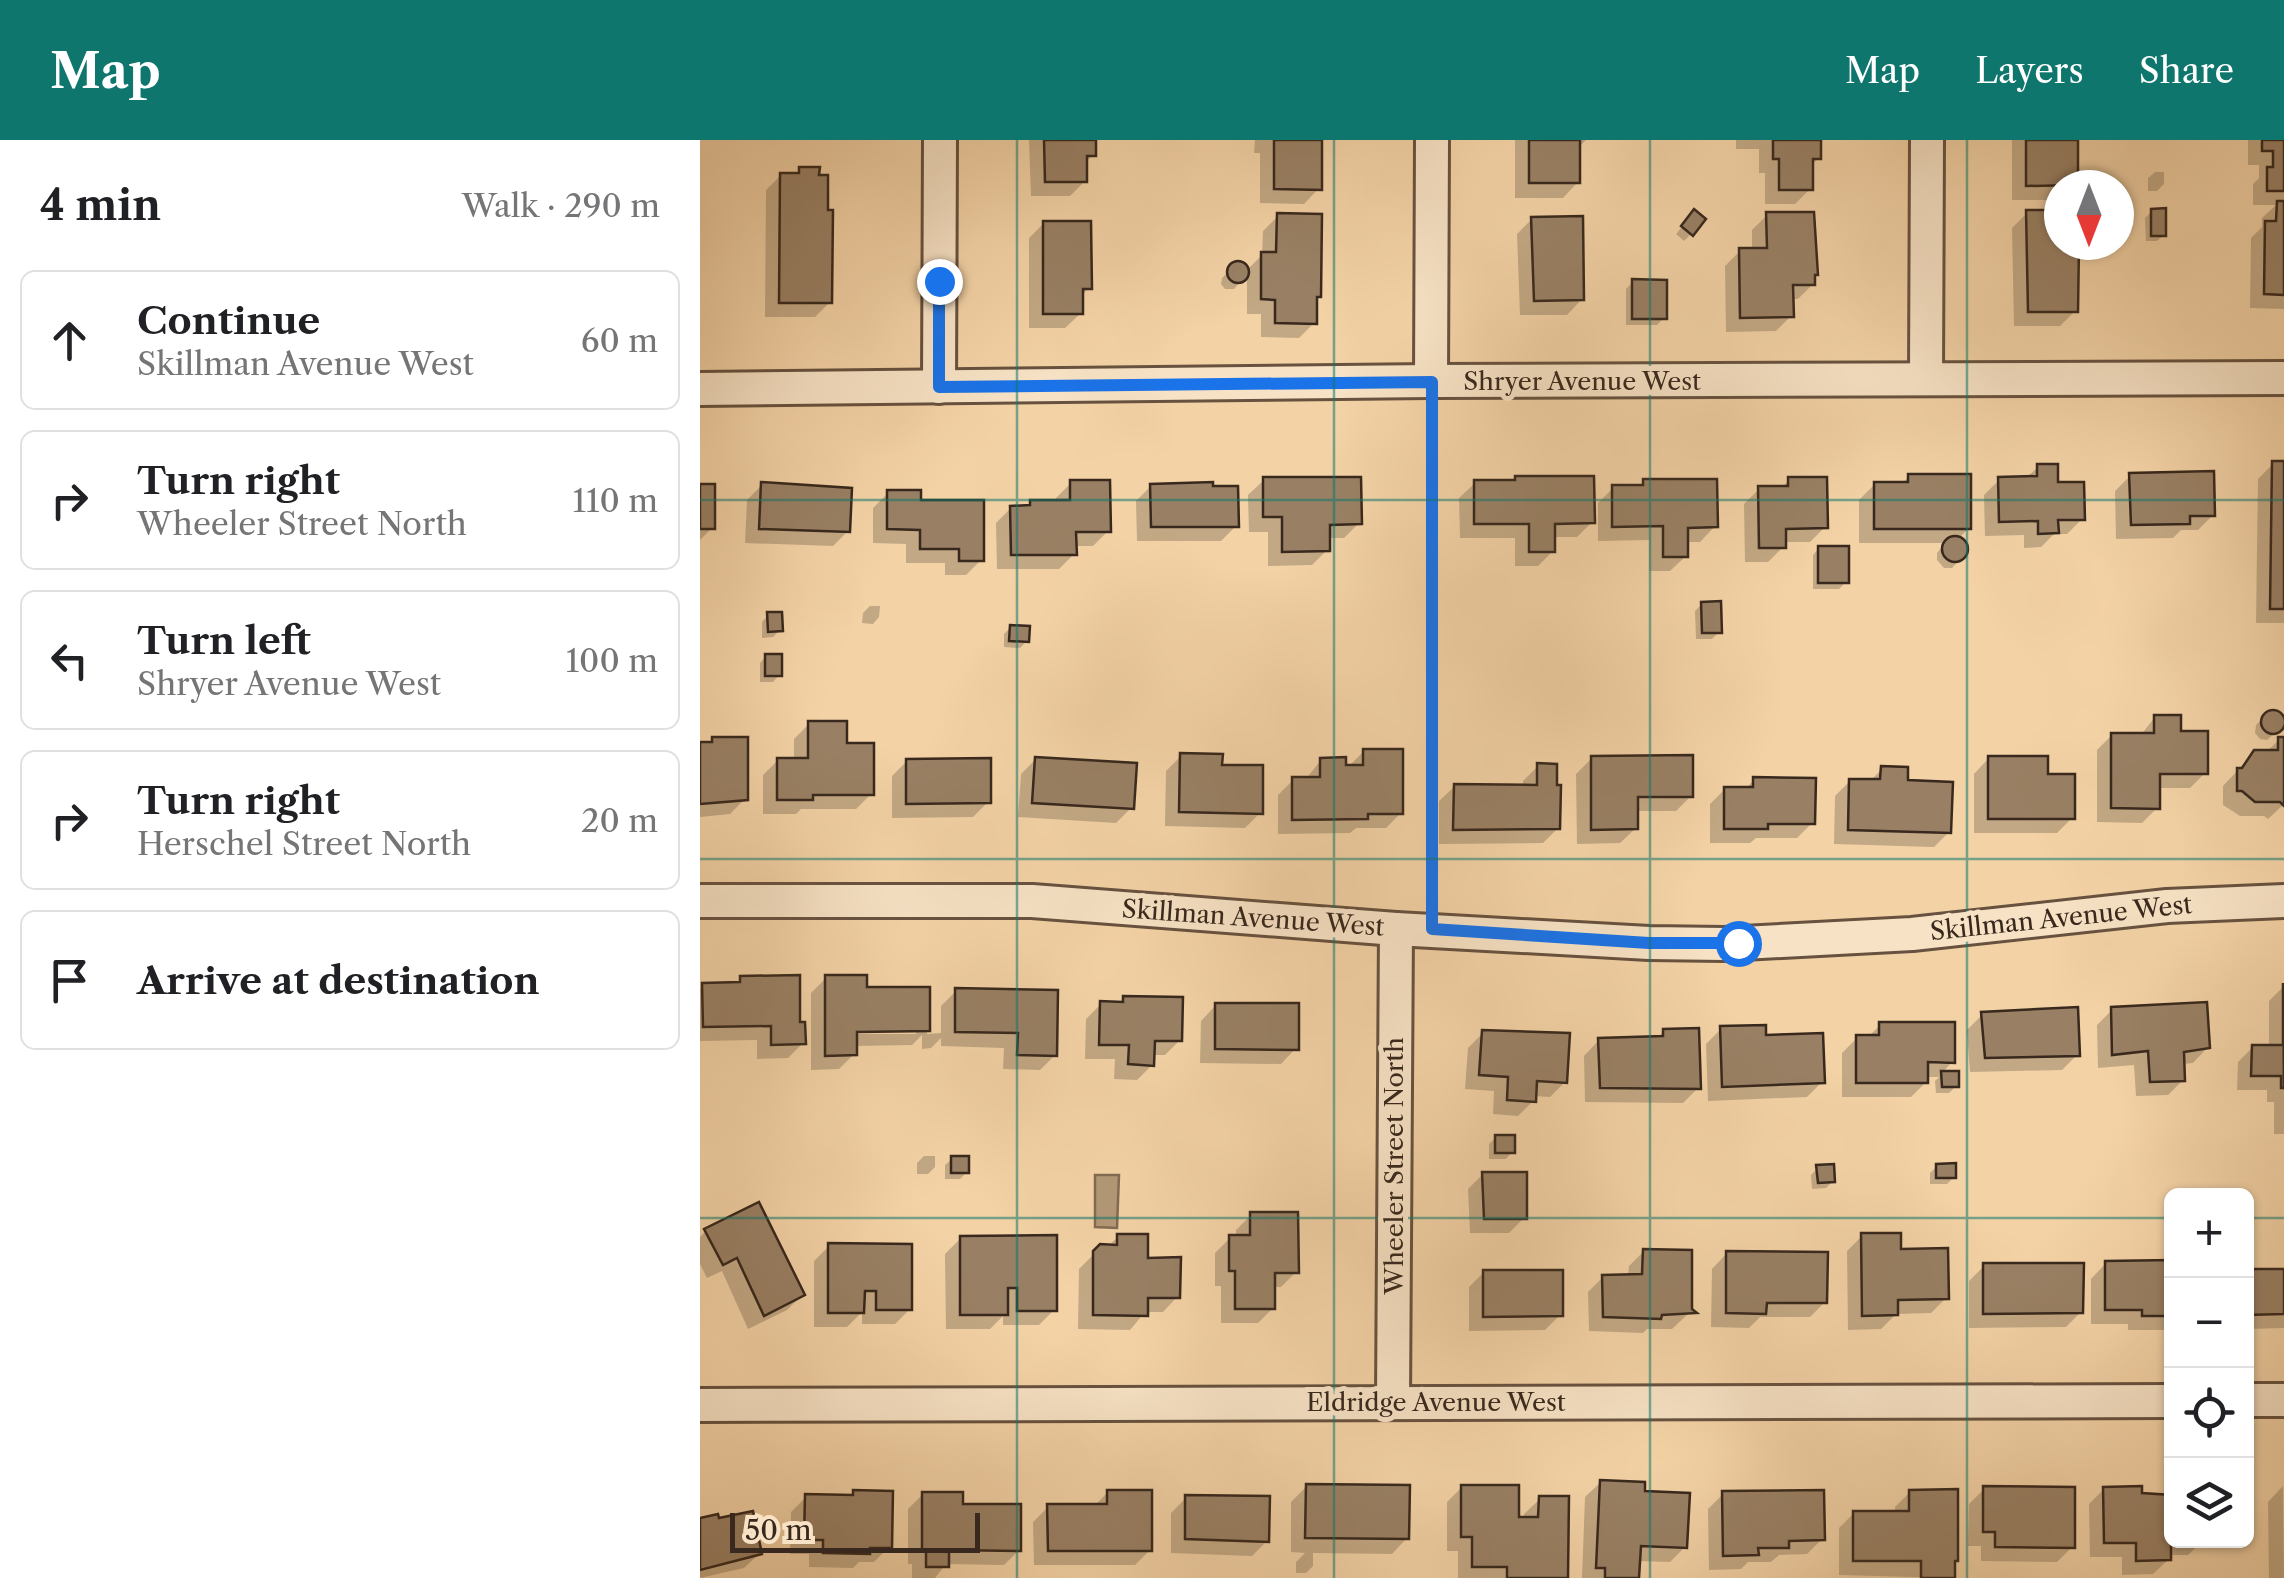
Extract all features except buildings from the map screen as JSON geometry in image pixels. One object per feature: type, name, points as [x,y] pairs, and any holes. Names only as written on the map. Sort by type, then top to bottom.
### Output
[{"type":"street","points":[[939,387],[940,140]]},
{"type":"street","points":[[1432,140],[1432,382]]},
{"type":"street","points":[[1926,379],[1927,140]]},
{"type":"street","name":"Shryer Avenue West","points":[[700,389],[2284,378]]},
{"type":"street","name":"Skillman Avenue West","points":[[700,901],[1032,901],[1396,929],[1724,944],[1897,935],[2167,906],[2284,901]]},
{"type":"street","name":"Wheeler Street North","points":[[1393,1402],[1396,929]]},
{"type":"street","points":[[2254,1400],[2284,1400]]},
{"type":"street","name":"Eldridge Avenue West","points":[[700,1405],[2164,1401]]},
{"type":"path","points":[[1432,382],[1432,929]]},
{"type":"shaded area","points":[[1095,1175],[1119,1175],[1117,1228],[1095,1227]]},
{"type":"route","points":[[939,281],[939,387],[1432,382],[1432,929],[1649,943],[1738,943]]}]
